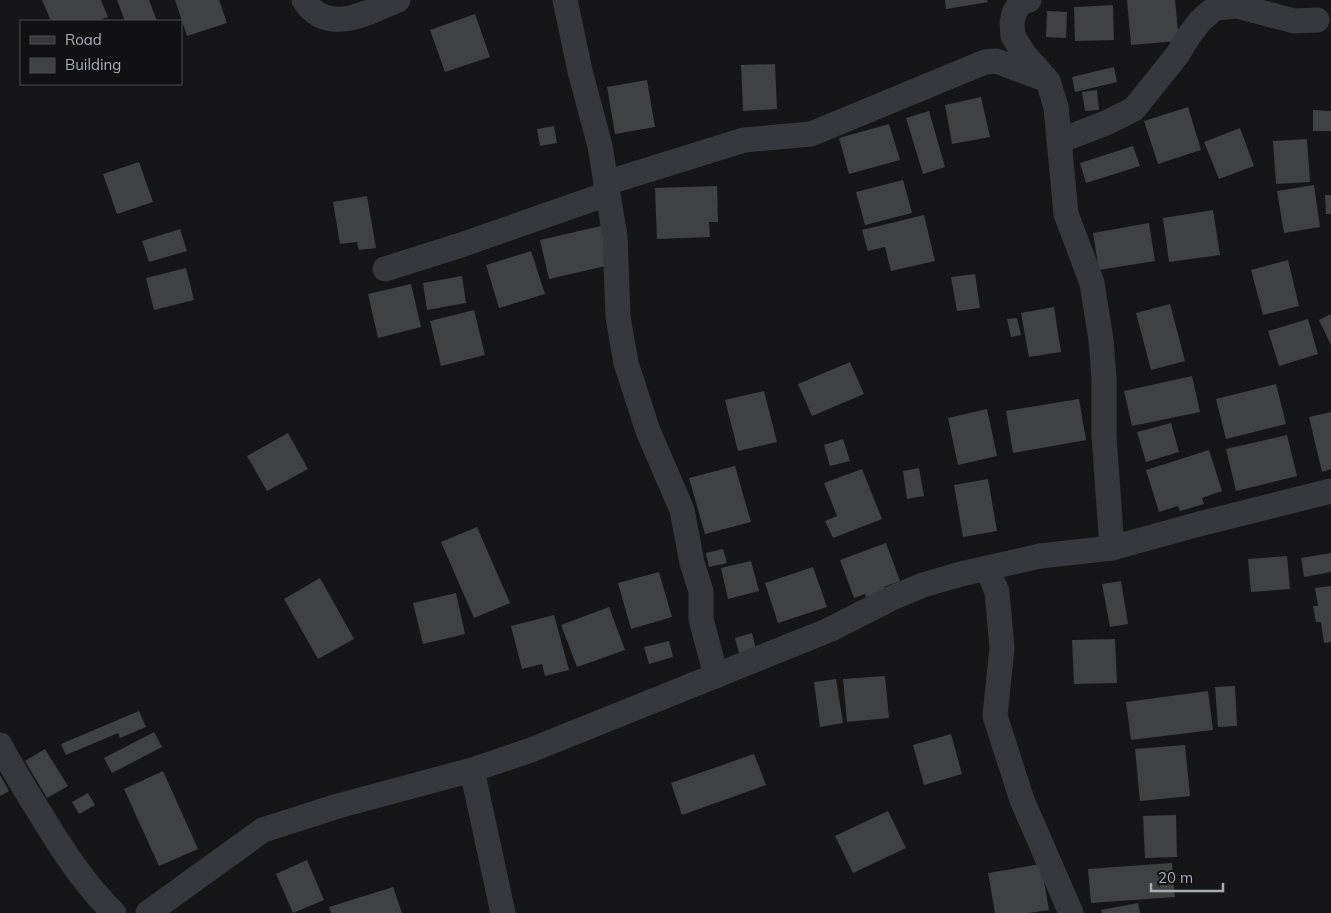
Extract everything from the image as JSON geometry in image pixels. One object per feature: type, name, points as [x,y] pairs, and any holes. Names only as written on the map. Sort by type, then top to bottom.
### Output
[{"type":"street","points":[[304,0],[310,9],[319,16],[337,19],[357,17],[398,0]]},
{"type":"street","points":[[565,0],[580,71],[600,146],[615,236],[618,317],[626,363],[648,431],[682,510],[692,563],[701,591],[702,619],[716,676]]},
{"type":"street","points":[[1029,0],[1021,2],[1014,13],[1012,23],[1013,36],[1024,54],[1048,81],[1056,107],[1066,214],[1092,283],[1101,340],[1104,436],[1112,548]]},
{"type":"street","points":[[1059,141],[1106,123],[1134,109],[1178,54],[1200,21],[1215,8],[1238,6],[1294,21],[1317,20]]},
{"type":"street","points":[[385,269],[461,245],[607,188],[744,140],[811,134],[984,62],[996,61],[1048,81]]},
{"type":"street","points":[[148,913],[263,830],[338,806],[472,770],[531,750],[828,630],[892,598],[924,585],[1040,556],[1112,548],[1331,491]]},
{"type":"street","points":[[988,568],[997,592],[1002,648],[995,716],[1022,800],[1071,913]]},
{"type":"street","points":[[0,745],[74,868],[114,913]]},
{"type":"street","points":[[472,770],[503,913]]},
{"type":"building","points":[[42,0],[101,0],[108,17],[100,20],[51,20]]},
{"type":"building","points":[[117,0],[149,0],[157,20],[125,20]]},
{"type":"building","points":[[175,0],[219,0],[227,23],[187,36]]},
{"type":"building","points":[[945,0],[987,0],[988,2],[946,9]]},
{"type":"building","points":[[1127,0],[1175,0],[1179,41],[1131,45]]},
{"type":"building","points":[[1113,5],[1114,40],[1075,41],[1074,7]]},
{"type":"building","points":[[1047,11],[1067,12],[1066,38],[1046,37]]},
{"type":"building","points":[[475,14],[490,57],[445,72],[430,30]]},
{"type":"building","points":[[775,64],[777,109],[743,111],[741,65]]},
{"type":"building","points":[[1114,67],[1117,82],[1075,92],[1072,77]]},
{"type":"building","points":[[647,80],[655,127],[615,134],[607,87]]},
{"type":"building","points":[[1097,90],[1099,110],[1085,111],[1082,92]]},
{"type":"building","points":[[981,97],[990,137],[952,144],[945,105]]},
{"type":"building","points":[[1188,107],[1201,150],[1158,164],[1144,121]]},
{"type":"building","points":[[1313,110],[1331,111],[1331,131],[1313,131]]},
{"type":"building","points":[[929,111],[945,167],[923,174],[906,118]]},
{"type":"building","points":[[889,124],[900,160],[849,174],[839,138]]},
{"type":"building","points":[[554,126],[557,143],[540,146],[537,129]]},
{"type":"building","points":[[1240,128],[1254,166],[1219,179],[1204,142]]},
{"type":"building","points":[[1307,139],[1310,182],[1276,184],[1273,141]]},
{"type":"building","points":[[1133,146],[1140,166],[1086,183],[1080,163]]},
{"type":"building","points":[[139,162],[153,202],[117,214],[103,174]]},
{"type":"building","points":[[903,180],[912,213],[865,225],[856,192]]},
{"type":"building","points":[[1314,185],[1320,227],[1284,233],[1277,191]]},
{"type":"building","points":[[717,186],[718,222],[709,222],[710,237],[657,239],[655,188]]},
{"type":"building","points":[[1325,195],[1331,195],[1331,214],[1326,214]]},
{"type":"building","points":[[367,196],[376,248],[359,250],[357,242],[340,244],[333,202]]},
{"type":"building","points":[[1213,210],[1220,255],[1169,262],[1163,218]]},
{"type":"building","points":[[924,215],[935,261],[891,271],[885,247],[868,251],[862,230]]},
{"type":"building","points":[[1149,223],[1155,261],[1099,270],[1093,233]]},
{"type":"building","points":[[601,226],[610,265],[549,279],[540,240]]},
{"type":"building","points":[[180,229],[187,251],[149,262],[142,241]]},
{"type":"building","points":[[531,251],[545,294],[499,308],[486,265]]},
{"type":"building","points":[[1288,260],[1299,306],[1263,315],[1251,270]]},
{"type":"building","points":[[186,268],[194,300],[154,310],[146,278]]},
{"type":"building","points":[[975,274],[980,308],[957,311],[951,277]]},
{"type":"building","points":[[462,276],[466,303],[427,310],[423,283]]},
{"type":"building","points":[[411,284],[421,327],[378,338],[368,294]]},
{"type":"building","points":[[1170,304],[1185,361],[1151,370],[1136,313]]},
{"type":"building","points":[[1054,307],[1061,352],[1029,357],[1021,313]]},
{"type":"building","points":[[474,310],[485,355],[441,366],[430,321]]},
{"type":"building","points":[[1331,314],[1331,345],[1319,320]]},
{"type":"building","points":[[1017,318],[1021,335],[1011,337],[1007,319]]},
{"type":"building","points":[[1308,319],[1318,354],[1279,366],[1268,331]]},
{"type":"building","points":[[850,362],[864,394],[812,416],[798,384]]},
{"type":"building","points":[[1192,376],[1200,412],[1132,426],[1124,391]]},
{"type":"building","points":[[1276,384],[1286,424],[1226,439],[1216,399]]},
{"type":"building","points":[[764,391],[777,442],[738,451],[725,400]]},
{"type":"building","points":[[1079,399],[1086,440],[1013,453],[1006,411]]},
{"type":"building","points":[[987,409],[997,456],[958,465],[948,418]]},
{"type":"building","points":[[1331,412],[1331,469],[1322,472],[1309,417]]},
{"type":"building","points":[[1171,423],[1179,452],[1146,462],[1137,432]]},
{"type":"building","points":[[288,433],[308,469],[267,491],[247,456]]},
{"type":"building","points":[[1287,435],[1297,476],[1236,491],[1226,449]]},
{"type":"building","points":[[843,439],[850,461],[830,466],[824,445]]},
{"type":"building","points":[[1209,450],[1222,491],[1202,498],[1204,504],[1180,511],[1178,506],[1159,512],[1146,470]]},
{"type":"building","points":[[735,466],[751,522],[705,534],[689,478]]},
{"type":"building","points":[[919,468],[924,496],[907,499],[903,471]]},
{"type":"building","points":[[862,469],[882,519],[833,538],[825,521],[837,516],[824,483]]},
{"type":"building","points":[[988,479],[997,531],[963,537],[954,485]]},
{"type":"building","points":[[477,527],[510,603],[474,618],[441,542]]},
{"type":"building","points":[[886,543],[900,581],[884,587],[887,595],[868,602],[865,594],[854,598],[840,560]]},
{"type":"building","points":[[723,549],[727,563],[709,567],[706,553]]},
{"type":"building","points":[[1331,553],[1331,572],[1304,577],[1301,558]]},
{"type":"building","points":[[1287,556],[1290,589],[1251,592],[1248,559]]},
{"type":"building","points":[[751,561],[759,591],[728,599],[721,568]]},
{"type":"building","points":[[813,567],[827,607],[778,623],[765,583]]},
{"type":"building","points":[[659,572],[672,617],[631,629],[618,583]]},
{"type":"building","points":[[320,578],[354,639],[318,659],[284,599]]},
{"type":"building","points":[[1121,581],[1128,624],[1110,627],[1102,584]]},
{"type":"building","points":[[1331,586],[1331,642],[1324,643],[1321,622],[1316,622],[1313,606],[1318,606],[1315,588]]},
{"type":"building","points":[[456,593],[465,634],[423,644],[413,603]]},
{"type":"building","points":[[609,607],[625,650],[577,667],[561,625]]},
{"type":"building","points":[[554,615],[569,670],[545,676],[542,664],[522,669],[511,626]]},
{"type":"building","points":[[752,633],[756,649],[739,653],[735,638]]},
{"type":"building","points":[[1115,639],[1117,683],[1074,684],[1072,640]]},
{"type":"building","points":[[669,641],[673,657],[649,664],[644,647]]},
{"type":"building","points":[[885,676],[889,718],[847,722],[843,679]]},
{"type":"building","points":[[836,679],[843,723],[820,727],[814,682]]},
{"type":"building","points":[[1235,686],[1237,726],[1218,727],[1215,687]]},
{"type":"building","points":[[1208,691],[1213,730],[1131,740],[1126,702]]},
{"type":"building","points":[[139,711],[146,727],[120,738],[118,733],[66,755],[61,744]]},
{"type":"building","points":[[154,732],[162,747],[112,773],[104,758]]},
{"type":"building","points":[[951,734],[962,774],[924,785],[913,745]]},
{"type":"building","points":[[1185,745],[1190,796],[1140,801],[1135,749]]},
{"type":"building","points":[[45,749],[68,786],[47,798],[25,761]]},
{"type":"building","points":[[754,754],[766,785],[682,815],[671,783]]},
{"type":"building","points":[[163,771],[198,849],[159,866],[124,789]]},
{"type":"building","points":[[0,775],[9,791],[0,796]]},
{"type":"building","points":[[88,793],[95,805],[79,814],[72,802]]},
{"type":"building","points":[[888,811],[906,848],[853,873],[835,836]]},
{"type":"building","points":[[1176,815],[1177,857],[1145,858],[1143,816]]},
{"type":"building","points":[[307,860],[324,900],[293,913],[276,874]]},
{"type":"building","points":[[1172,863],[1175,897],[1091,903],[1088,869]]},
{"type":"building","points":[[1041,864],[1049,910],[1029,913],[995,913],[988,873]]},
{"type":"building","points":[[393,887],[402,913],[331,913],[329,907]]},
{"type":"building","points":[[1138,903],[1140,913],[1102,913],[1101,910]]}]
